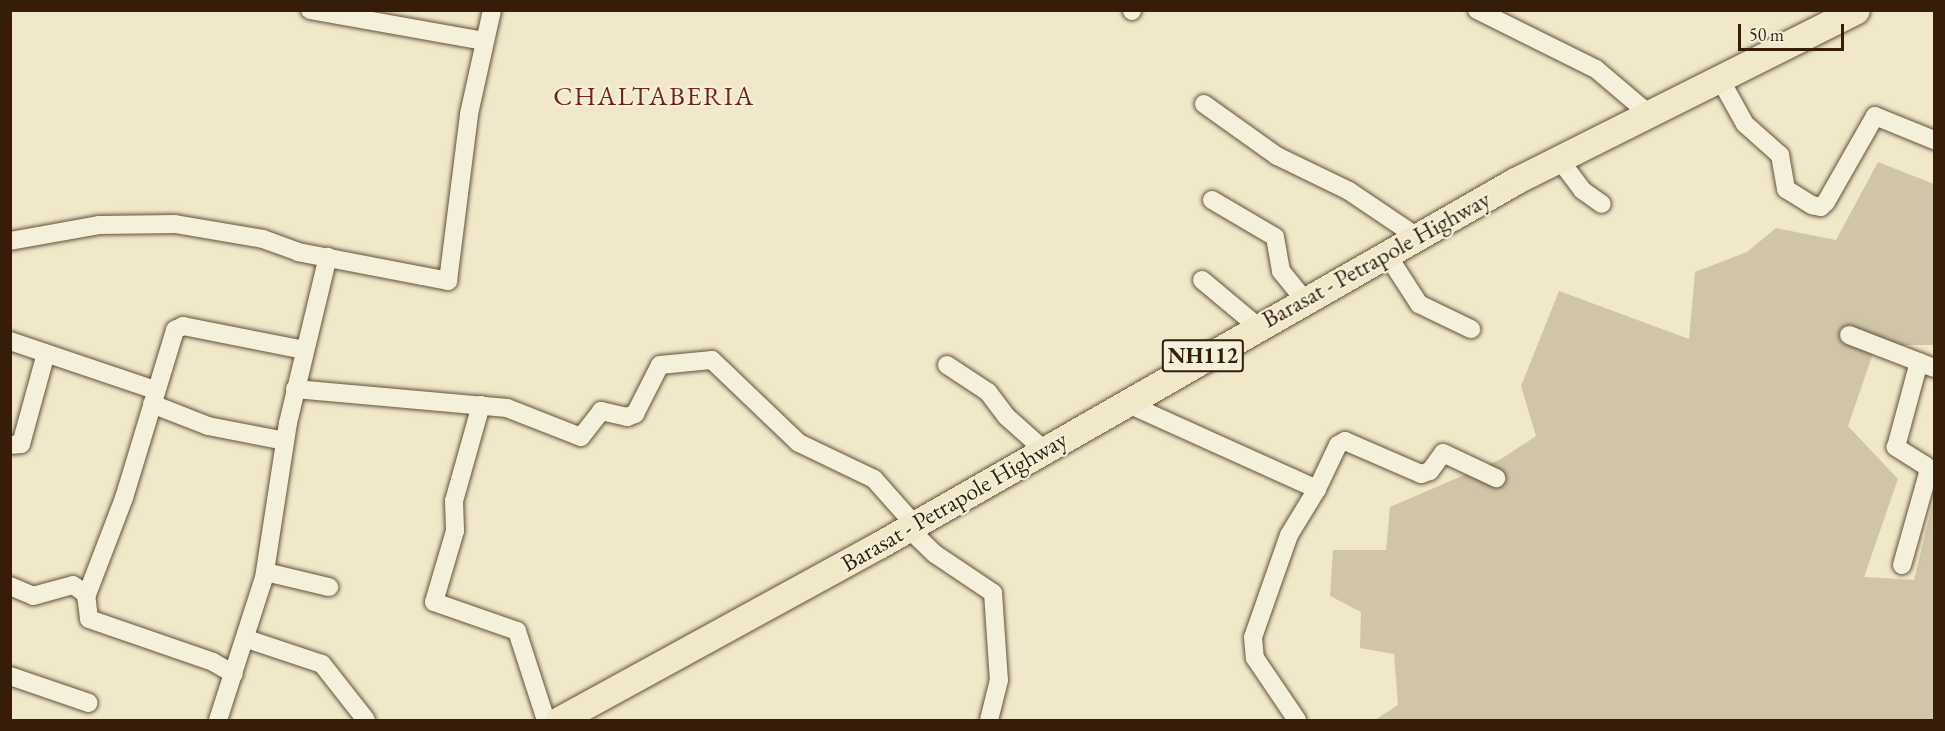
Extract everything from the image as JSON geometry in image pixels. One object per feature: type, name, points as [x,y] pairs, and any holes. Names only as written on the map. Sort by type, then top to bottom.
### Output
[{"type":"highway","name":"Barasat - Petrapole Highway","points":[[559,720],[911,526],[1416,236],[1558,159],[1856,10]]},
{"type":"street","points":[[310,10],[484,41]]},
{"type":"street","points":[[10,241],[99,225],[175,224],[263,238],[292,251],[328,256],[448,282],[484,41],[492,10]]},
{"type":"street","points":[[1477,10],[1596,69],[1649,114]]},
{"type":"street","points":[[1720,79],[1745,124],[1780,155],[1786,189],[1812,205],[1821,207],[1826,202],[1875,116],[1935,140]]},
{"type":"street","points":[[1204,104],[1277,156],[1349,191],[1416,236]]},
{"type":"street","points":[[1558,159],[1582,190],[1602,204]]},
{"type":"street","points":[[1212,200],[1275,237],[1281,271],[1304,299]]},
{"type":"street","points":[[1386,253],[1419,304],[1471,329]]},
{"type":"street","points":[[222,718],[266,572],[285,441],[304,350],[328,256]]},
{"type":"street","points":[[1202,280],[1257,326]]},
{"type":"street","points":[[86,597],[124,498],[171,335],[178,327],[304,350]]},
{"type":"street","points":[[1849,335],[1927,365],[1896,447],[1931,470],[1902,565]]},
{"type":"street","points":[[10,341],[46,353],[154,397],[208,426],[285,441]]},
{"type":"street","points":[[10,445],[21,444],[46,353]]},
{"type":"street","points":[[296,389],[481,405],[514,410],[581,437],[601,411],[627,417],[635,414],[660,364],[712,360],[799,443],[874,479],[935,554],[993,593],[999,680],[989,720]]},
{"type":"street","points":[[946,365],[988,392],[1007,417],[1044,450]]},
{"type":"street","points":[[1124,402],[1317,489]]},
{"type":"street","points":[[481,405],[454,501],[455,531],[434,602],[517,631],[546,720]]},
{"type":"street","points":[[1297,720],[1255,658],[1253,638],[1288,535],[1317,489],[1338,445],[1345,441],[1421,474],[1430,471],[1443,453],[1496,478]]},
{"type":"street","points":[[266,572],[329,586]]},
{"type":"street","points":[[10,586],[33,596],[68,584],[84,591],[86,614],[94,622],[213,662],[234,674]]},
{"type":"street","points":[[247,639],[319,662],[366,720]]},
{"type":"street","points":[[10,676],[88,703]]},
{"type":"shaded area","points":[[1878,162],[1934,184],[1934,345],[1876,345],[1848,426],[1898,479],[1864,577],[1914,580],[1934,498],[1934,720],[1375,720],[1398,705],[1394,654],[1360,648],[1361,612],[1330,596],[1333,550],[1386,550],[1390,507],[1501,459],[1536,436],[1521,386],[1559,291],[1689,339],[1695,272],[1747,252],[1776,228],[1836,240]]},
{"type":"district","name":"CHALTABERIA","points":[[654,96]]}]
